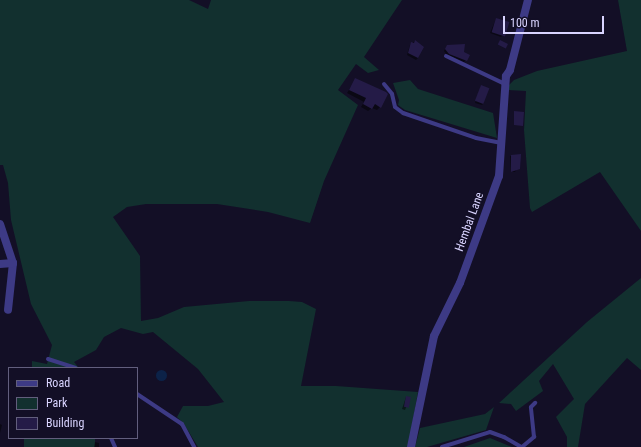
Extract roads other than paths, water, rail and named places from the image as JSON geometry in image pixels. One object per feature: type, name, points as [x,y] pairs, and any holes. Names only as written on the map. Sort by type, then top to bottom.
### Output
[{"type":"street","name":"Hembal Lane","points":[[411,447],[434,336],[460,283],[499,176],[506,84],[528,0]]},
{"type":"street","points":[[0,224],[13,263],[8,310]]},
{"type":"street","points":[[0,264],[13,263]]},
{"type":"lane","points":[[446,56],[506,84]]},
{"type":"lane","points":[[384,84],[392,94],[396,107],[403,113],[502,143]]},
{"type":"lane","points":[[48,359],[73,367]]},
{"type":"lane","points":[[138,395],[182,424],[194,447]]},
{"type":"lane","points":[[442,447],[490,432],[504,437],[521,447],[534,437],[531,406],[535,403]]},
{"type":"water","points":[[161,369],[165,371],[167,375],[165,379],[161,381],[157,379],[155,375],[157,371]]}]
